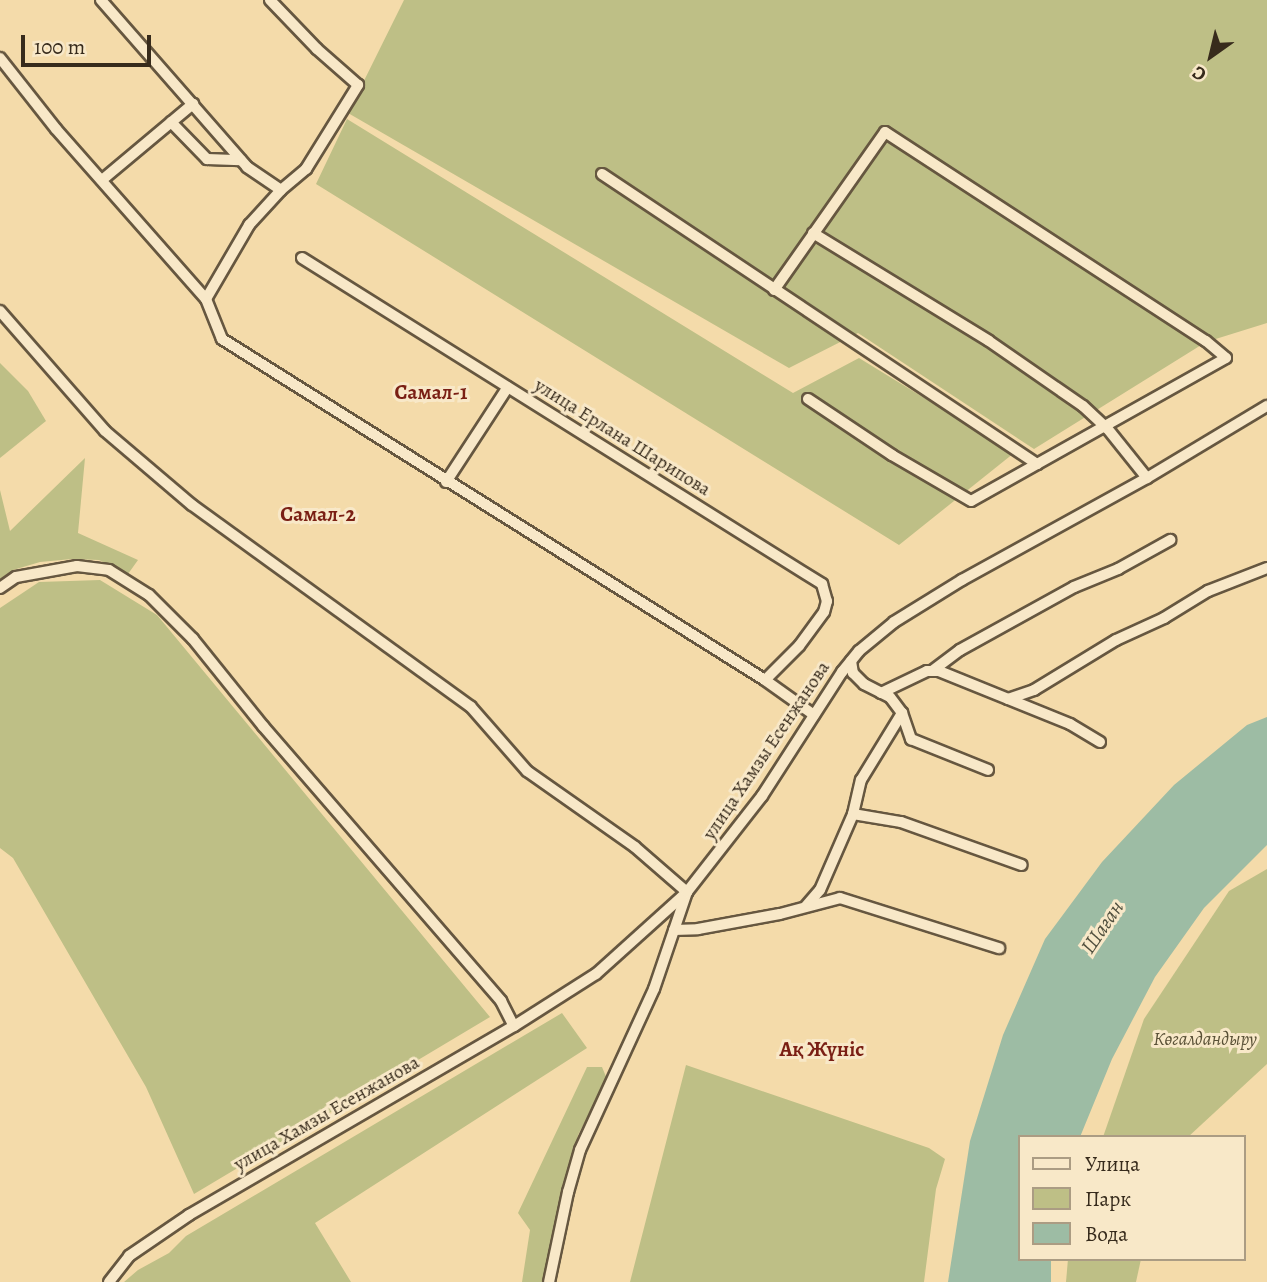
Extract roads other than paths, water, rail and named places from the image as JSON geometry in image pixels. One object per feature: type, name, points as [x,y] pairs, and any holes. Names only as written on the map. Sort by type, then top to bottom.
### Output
[{"type":"street","points":[[101,0],[241,160],[281,190]]},
{"type":"street","points":[[206,299],[249,225],[281,190],[306,169],[358,85],[317,49],[270,0]]},
{"type":"street","points":[[0,58],[206,299],[222,338],[446,482],[765,680],[814,715]]},
{"type":"street","points":[[102,180],[193,104]]},
{"type":"street","points":[[171,122],[207,159],[241,160]]},
{"type":"street","points":[[774,290],[885,132],[1206,341],[1226,358],[1107,428],[971,501],[892,455],[808,399]]},
{"type":"street","points":[[602,174],[1037,464]]},
{"type":"street","points":[[813,233],[989,341],[1083,406],[1107,428],[1147,478]]},
{"type":"street","name":"улица Ерлана Шарипова","points":[[302,258],[822,584],[827,601],[824,612],[799,646],[765,680]]},
{"type":"street","points":[[0,312],[105,431],[163,480],[275,568],[471,707],[527,771],[635,847],[687,892],[654,989],[580,1150],[549,1282]]},
{"type":"street","points":[[446,482],[508,387]]},
{"type":"street","name":"улица Хамзы Есенжанова","points":[[109,1282],[129,1256],[190,1215],[514,1026],[596,974],[687,892],[762,796],[851,661],[894,622],[921,603],[1147,478],[1267,406]]},
{"type":"street","points":[[881,692],[932,671],[960,650],[1074,587],[1118,569],[1170,540]]},
{"type":"street","points":[[0,588],[16,577],[77,566],[109,570],[149,596],[193,639],[264,726],[501,1001],[514,1026]]},
{"type":"street","points":[[1008,699],[1034,690],[1116,640],[1164,618],[1208,591],[1267,568]]},
{"type":"street","points":[[851,661],[853,673],[864,684],[890,697],[902,713],[911,738],[988,769]]},
{"type":"street","points":[[932,671],[1070,724],[1100,742]]},
{"type":"street","points":[[806,907],[820,891],[853,814],[862,780],[902,713]]},
{"type":"street","points":[[853,814],[901,822],[1022,865]]},
{"type":"street","points":[[674,929],[698,929],[840,898],[999,948]]},
{"type":"water","name":"Шаған","points":[[1267,717],[1267,845],[1204,908],[1155,977],[1112,1059],[1081,1135],[1018,1135],[1018,1261],[1051,1261],[1051,1282],[948,1282],[970,1141],[1003,1035],[1045,939],[1102,862],[1174,785],[1247,725]]},
{"type":"district","name":"Самал-1","points":[[431,392]]},
{"type":"district","name":"Самал-2","points":[[318,514]]},
{"type":"district","name":"Ақ Жүніс","points":[[822,1049]]},
{"type":"park label","name":"Көгалдандыру","points":[[1205,1040]]}]
